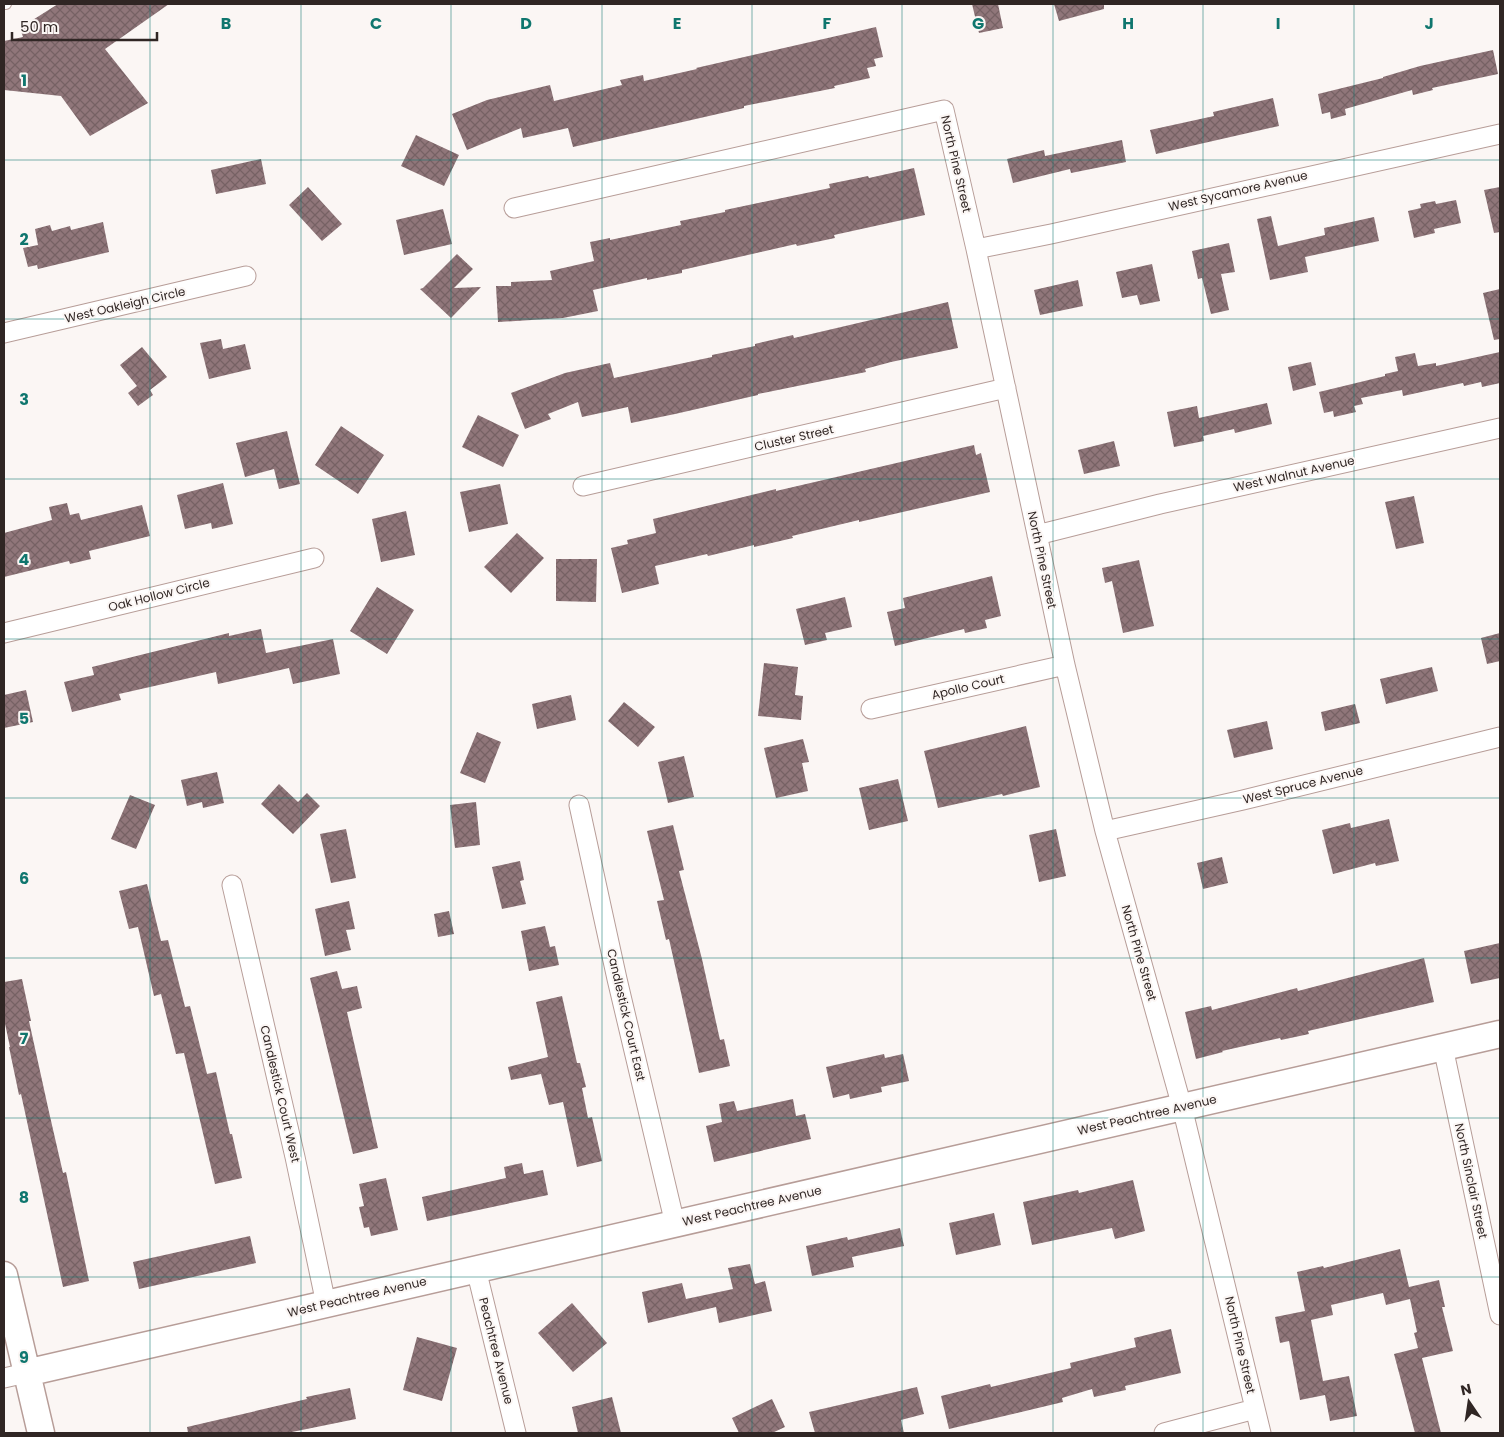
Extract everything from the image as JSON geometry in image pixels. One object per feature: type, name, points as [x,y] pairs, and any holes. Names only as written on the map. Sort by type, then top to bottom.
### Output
[{"type":"street","name":"North Pine Street","points":[[514,208],[944,110],[976,249],[1065,665],[1105,831],[1182,1107],[1261,1433]]},
{"type":"street","name":"West Sycamore Avenue","points":[[976,249],[1500,134]]},
{"type":"street","name":"West Oakleigh Circle","points":[[4,333],[246,276]]},
{"type":"street","name":"Cluster Street","points":[[583,486],[1006,388]]},
{"type":"street","name":"West Walnut Avenue","points":[[1037,535],[1160,504],[1500,428]]},
{"type":"street","name":"Oak Hollow Circle","points":[[4,632],[314,558]]},
{"type":"street","name":"Apollo Court","points":[[871,709],[1065,665]]},
{"type":"street","name":"West Spruce Avenue","points":[[1105,831],[1243,800],[1500,737]]},
{"type":"street","name":"Candlestick Court East","points":[[579,805],[617,979],[675,1224]]},
{"type":"street","name":"Candlestick Court West","points":[[232,885],[295,1157],[326,1304]]},
{"type":"street","name":"West Peachtree Avenue","points":[[15,1375],[1500,1034]]},
{"type":"street","name":"North Sinclair Street","points":[[1442,1047],[1500,1315]]},
{"type":"street","name":"Peachtree Avenue","points":[[476,1269],[516,1433]]},
{"type":"street","points":[[4,1275],[15,1375],[41,1433]]},
{"type":"street","points":[[1164,1433],[1256,1409]]},
{"type":"building","points":[[58,4],[169,4],[105,49],[148,103],[90,136],[61,96],[4,90],[4,41],[23,37],[20,28]]},
{"type":"building","points":[[972,4],[998,4],[1003,28],[979,33]]},
{"type":"building","points":[[1054,4],[1104,4],[1104,9],[1059,21]]},
{"type":"building","points":[[876,27],[883,57],[874,59],[876,66],[867,68],[870,78],[834,86],[835,88],[744,106],[744,108],[573,147],[568,128],[523,138],[521,128],[467,150],[452,114],[487,100],[550,85],[554,101],[622,85],[620,80],[643,75],[644,81]]},
{"type":"building","points":[[1493,50],[1498,74],[1432,88],[1433,90],[1413,95],[1412,90],[1345,109],[1346,115],[1331,119],[1330,112],[1322,114],[1318,94],[1383,78],[1420,66]]},
{"type":"building","points":[[1273,98],[1279,126],[1156,154],[1150,130],[1214,116],[1213,112]]},
{"type":"building","points":[[416,135],[459,155],[444,186],[401,166]]},
{"type":"building","points":[[1122,140],[1126,162],[1071,173],[1070,169],[1013,183],[1007,159],[1044,150],[1045,156]]},
{"type":"building","points":[[261,159],[266,184],[216,194],[211,170]]},
{"type":"building","points":[[914,168],[925,215],[834,235],[835,238],[797,246],[796,244],[682,270],[682,273],[647,280],[647,278],[593,290],[598,311],[563,318],[498,322],[496,286],[511,286],[511,282],[552,280],[550,271],[594,261],[590,242],[610,238],[610,240],[681,225],[680,221],[830,188],[829,184],[868,176],[869,178]]},
{"type":"building","points":[[308,187],[342,224],[322,241],[289,205]]},
{"type":"building","points":[[1500,187],[1500,232],[1494,233],[1484,190]]},
{"type":"building","points":[[1456,200],[1461,223],[1434,229],[1435,233],[1414,238],[1408,211],[1421,208],[1420,204],[1435,201],[1436,204]]},
{"type":"building","points":[[443,209],[452,244],[404,255],[396,220]]},
{"type":"building","points":[[1271,216],[1278,246],[1325,235],[1324,228],[1374,217],[1379,241],[1305,257],[1308,272],[1270,280],[1257,219]]},
{"type":"building","points":[[103,222],[109,252],[38,269],[37,265],[28,267],[23,248],[38,245],[35,229],[50,225],[52,231],[70,226],[71,230]]},
{"type":"building","points":[[1229,243],[1235,272],[1221,274],[1229,310],[1211,314],[1202,278],[1198,279],[1192,251]]},
{"type":"building","points":[[457,254],[473,269],[454,288],[481,287],[451,318],[420,289]]},
{"type":"building","points":[[1152,264],[1160,301],[1140,305],[1137,295],[1122,298],[1116,272]]},
{"type":"building","points":[[1078,280],[1083,306],[1040,315],[1034,290]]},
{"type":"building","points":[[1500,289],[1500,339],[1494,340],[1483,293]]},
{"type":"building","points":[[948,302],[958,348],[891,362],[865,369],[866,372],[758,394],[675,414],[631,423],[628,407],[582,417],[578,402],[548,414],[551,419],[525,429],[511,393],[565,373],[610,363],[614,378],[712,357],[712,355],[755,346],[755,344],[793,335],[794,338]]},
{"type":"building","points":[[221,339],[223,349],[245,344],[251,369],[209,379],[200,343]]},
{"type":"building","points":[[142,347],[167,377],[150,390],[153,395],[138,406],[128,393],[137,386],[120,365]]},
{"type":"building","points":[[1500,352],[1500,383],[1482,387],[1481,382],[1464,386],[1463,383],[1403,396],[1402,390],[1361,398],[1363,404],[1354,406],[1356,412],[1334,417],[1333,411],[1324,413],[1319,392],[1398,371],[1395,357],[1415,353],[1418,366],[1436,363],[1436,366]]},
{"type":"building","points":[[1311,362],[1316,385],[1293,391],[1288,367]]},
{"type":"building","points":[[1267,403],[1272,424],[1235,433],[1234,429],[1203,436],[1204,441],[1174,447],[1167,412],[1197,406],[1199,418]]},
{"type":"building","points":[[478,415],[519,435],[503,467],[462,447]]},
{"type":"building","points":[[341,426],[384,455],[358,494],[315,465]]},
{"type":"building","points":[[287,431],[300,484],[279,489],[274,469],[245,477],[236,443]]},
{"type":"building","points":[[1114,441],[1120,466],[1084,474],[1078,450]]},
{"type":"building","points":[[974,445],[976,455],[981,453],[990,492],[859,522],[859,520],[754,547],[754,545],[655,566],[659,584],[622,593],[611,548],[628,544],[627,540],[656,533],[653,519],[776,489],[776,491]]},
{"type":"building","points":[[223,483],[233,524],[212,529],[211,523],[185,529],[177,495]]},
{"type":"building","points":[[500,484],[508,524],[469,532],[460,492]]},
{"type":"building","points":[[1414,496],[1424,543],[1396,549],[1385,502]]},
{"type":"building","points":[[67,503],[70,515],[79,513],[81,520],[142,505],[150,536],[89,551],[91,559],[70,564],[69,561],[4,577],[4,533],[52,520],[49,507]]},
{"type":"building","points":[[406,511],[415,555],[381,562],[372,519]]},
{"type":"building","points":[[517,533],[544,558],[511,593],[484,567]]},
{"type":"building","points":[[556,559],[597,559],[596,602],[556,601]]},
{"type":"building","points":[[1139,560],[1154,626],[1123,633],[1112,581],[1105,583],[1102,568]]},
{"type":"building","points":[[992,576],[1001,616],[985,620],[987,628],[965,633],[964,629],[895,646],[887,612],[905,608],[903,598]]},
{"type":"building","points":[[377,587],[414,610],[387,654],[350,631]]},
{"type":"building","points":[[845,597],[852,627],[825,633],[827,640],[805,645],[796,609]]},
{"type":"building","points":[[261,629],[266,653],[333,639],[340,674],[293,684],[289,668],[218,684],[216,672],[119,694],[121,700],[72,712],[64,682],[94,675],[92,667],[229,633],[229,636]]},
{"type":"building","points":[[1500,633],[1500,661],[1487,664],[1481,638]]},
{"type":"building","points":[[764,663],[798,667],[795,695],[803,696],[801,720],[758,716]]},
{"type":"building","points":[[1432,667],[1438,691],[1386,704],[1380,679]]},
{"type":"building","points":[[26,690],[33,722],[4,728],[4,695]]},
{"type":"building","points":[[571,695],[576,720],[537,729],[532,704]]},
{"type":"building","points":[[624,702],[655,727],[638,747],[608,721]]},
{"type":"building","points":[[1355,704],[1360,723],[1325,731],[1321,712]]},
{"type":"building","points":[[1267,721],[1273,749],[1234,758],[1227,730]]},
{"type":"building","points":[[1026,726],[1040,787],[938,808],[924,751]]},
{"type":"building","points":[[477,732],[501,742],[485,783],[460,773]]},
{"type":"building","points":[[803,739],[809,762],[802,763],[808,791],[776,798],[764,748]]},
{"type":"building","points":[[684,756],[694,797],[668,803],[658,762]]},
{"type":"building","points":[[217,772],[224,803],[203,808],[202,802],[187,806],[181,780]]},
{"type":"building","points":[[898,779],[908,821],[869,830],[859,788]]},
{"type":"building","points":[[279,784],[298,802],[307,793],[320,806],[293,834],[261,804]]},
{"type":"building","points":[[130,795],[155,805],[136,849],[111,839]]},
{"type":"building","points":[[476,802],[480,845],[455,848],[450,805]]},
{"type":"building","points":[[1389,819],[1399,861],[1376,866],[1375,863],[1333,874],[1322,830],[1350,823],[1351,828]]},
{"type":"building","points":[[673,825],[684,870],[679,871],[702,959],[720,1040],[724,1039],[730,1066],[699,1073],[669,939],[666,940],[657,901],[664,900],[647,831]]},
{"type":"building","points":[[346,829],[356,878],[331,883],[320,834]]},
{"type":"building","points":[[1056,829],[1066,876],[1039,882],[1029,835]]},
{"type":"building","points":[[1222,857],[1228,883],[1203,889],[1197,863]]},
{"type":"building","points":[[520,861],[524,880],[520,881],[526,904],[502,909],[492,867]]},
{"type":"building","points":[[147,884],[161,941],[168,940],[185,1007],[190,1006],[207,1074],[216,1072],[242,1178],[215,1184],[184,1053],[176,1054],[161,994],[154,996],[138,927],[129,929],[119,891]]},
{"type":"building","points":[[349,901],[355,929],[346,930],[351,950],[325,956],[315,909]]},
{"type":"building","points":[[449,911],[454,934],[438,937],[434,914]]},
{"type":"building","points":[[545,926],[550,947],[555,946],[559,965],[529,971],[521,931]]},
{"type":"building","points":[[1500,943],[1500,978],[1471,984],[1464,951]]},
{"type":"building","points":[[1424,958],[1434,1002],[1308,1031],[1309,1034],[1281,1040],[1280,1038],[1196,1059],[1185,1012],[1211,1006],[1212,1010],[1297,988],[1298,991]]},
{"type":"building","points":[[337,971],[342,989],[357,986],[362,1008],[347,1012],[378,1148],[353,1154],[310,978]]},
{"type":"building","points":[[22,979],[49,1112],[63,1173],[66,1172],[89,1281],[63,1287],[21,1094],[19,1095],[4,1019],[4,982]]},
{"type":"building","points":[[562,996],[577,1063],[580,1063],[586,1087],[582,1088],[588,1118],[592,1117],[602,1161],[577,1167],[563,1102],[549,1105],[541,1074],[511,1080],[508,1067],[548,1057],[536,1002]]},
{"type":"building","points":[[884,1054],[885,1058],[903,1054],[909,1081],[881,1087],[882,1092],[850,1099],[849,1094],[833,1098],[826,1067]]},
{"type":"building","points":[[793,1099],[796,1116],[805,1114],[811,1139],[714,1162],[706,1126],[722,1122],[719,1104],[734,1101],[737,1111]]},
{"type":"building","points":[[522,1163],[524,1174],[543,1170],[548,1195],[427,1221],[422,1197],[506,1178],[504,1167]]},
{"type":"building","points":[[386,1178],[398,1230],[371,1236],[369,1227],[364,1228],[359,1207],[364,1206],[359,1184]]},
{"type":"building","points":[[1133,1180],[1145,1231],[1115,1239],[1112,1228],[1032,1245],[1023,1202],[1078,1190],[1079,1193]]},
{"type":"building","points":[[994,1213],[1001,1245],[956,1255],[949,1223]]},
{"type":"building","points":[[900,1228],[904,1246],[852,1257],[854,1267],[812,1276],[806,1246],[847,1237],[848,1240]]},
{"type":"building","points":[[250,1236],[256,1263],[139,1289],[133,1262]]},
{"type":"building","points":[[1400,1249],[1409,1287],[1439,1280],[1445,1307],[1442,1307],[1453,1351],[1422,1358],[1441,1433],[1415,1433],[1394,1354],[1418,1348],[1414,1333],[1417,1332],[1410,1299],[1386,1305],[1383,1293],[1331,1305],[1333,1315],[1311,1320],[1323,1381],[1349,1376],[1357,1416],[1330,1421],[1325,1395],[1300,1400],[1289,1341],[1280,1343],[1275,1317],[1305,1311],[1297,1272],[1323,1266],[1324,1268]]},
{"type":"building","points":[[750,1264],[755,1284],[765,1281],[772,1311],[719,1323],[716,1307],[648,1323],[642,1292],[682,1283],[686,1299],[733,1289],[728,1268]]},
{"type":"building","points":[[572,1303],[607,1343],[573,1372],[538,1333]]},
{"type":"building","points":[[1171,1329],[1181,1373],[1125,1386],[1126,1390],[1094,1397],[1092,1389],[1062,1398],[1063,1402],[949,1429],[941,1396],[990,1384],[991,1387],[1071,1368],[1070,1363],[1136,1347],[1134,1338]]},
{"type":"building","points":[[417,1337],[457,1348],[442,1401],[403,1390]]},
{"type":"building","points":[[917,1387],[924,1414],[901,1420],[904,1433],[815,1433],[809,1412]]},
{"type":"building","points":[[350,1388],[356,1419],[287,1433],[188,1433],[187,1427]]},
{"type":"building","points":[[612,1397],[621,1433],[578,1433],[572,1407]]},
{"type":"building","points":[[772,1399],[785,1427],[772,1433],[739,1433],[732,1418]]}]
